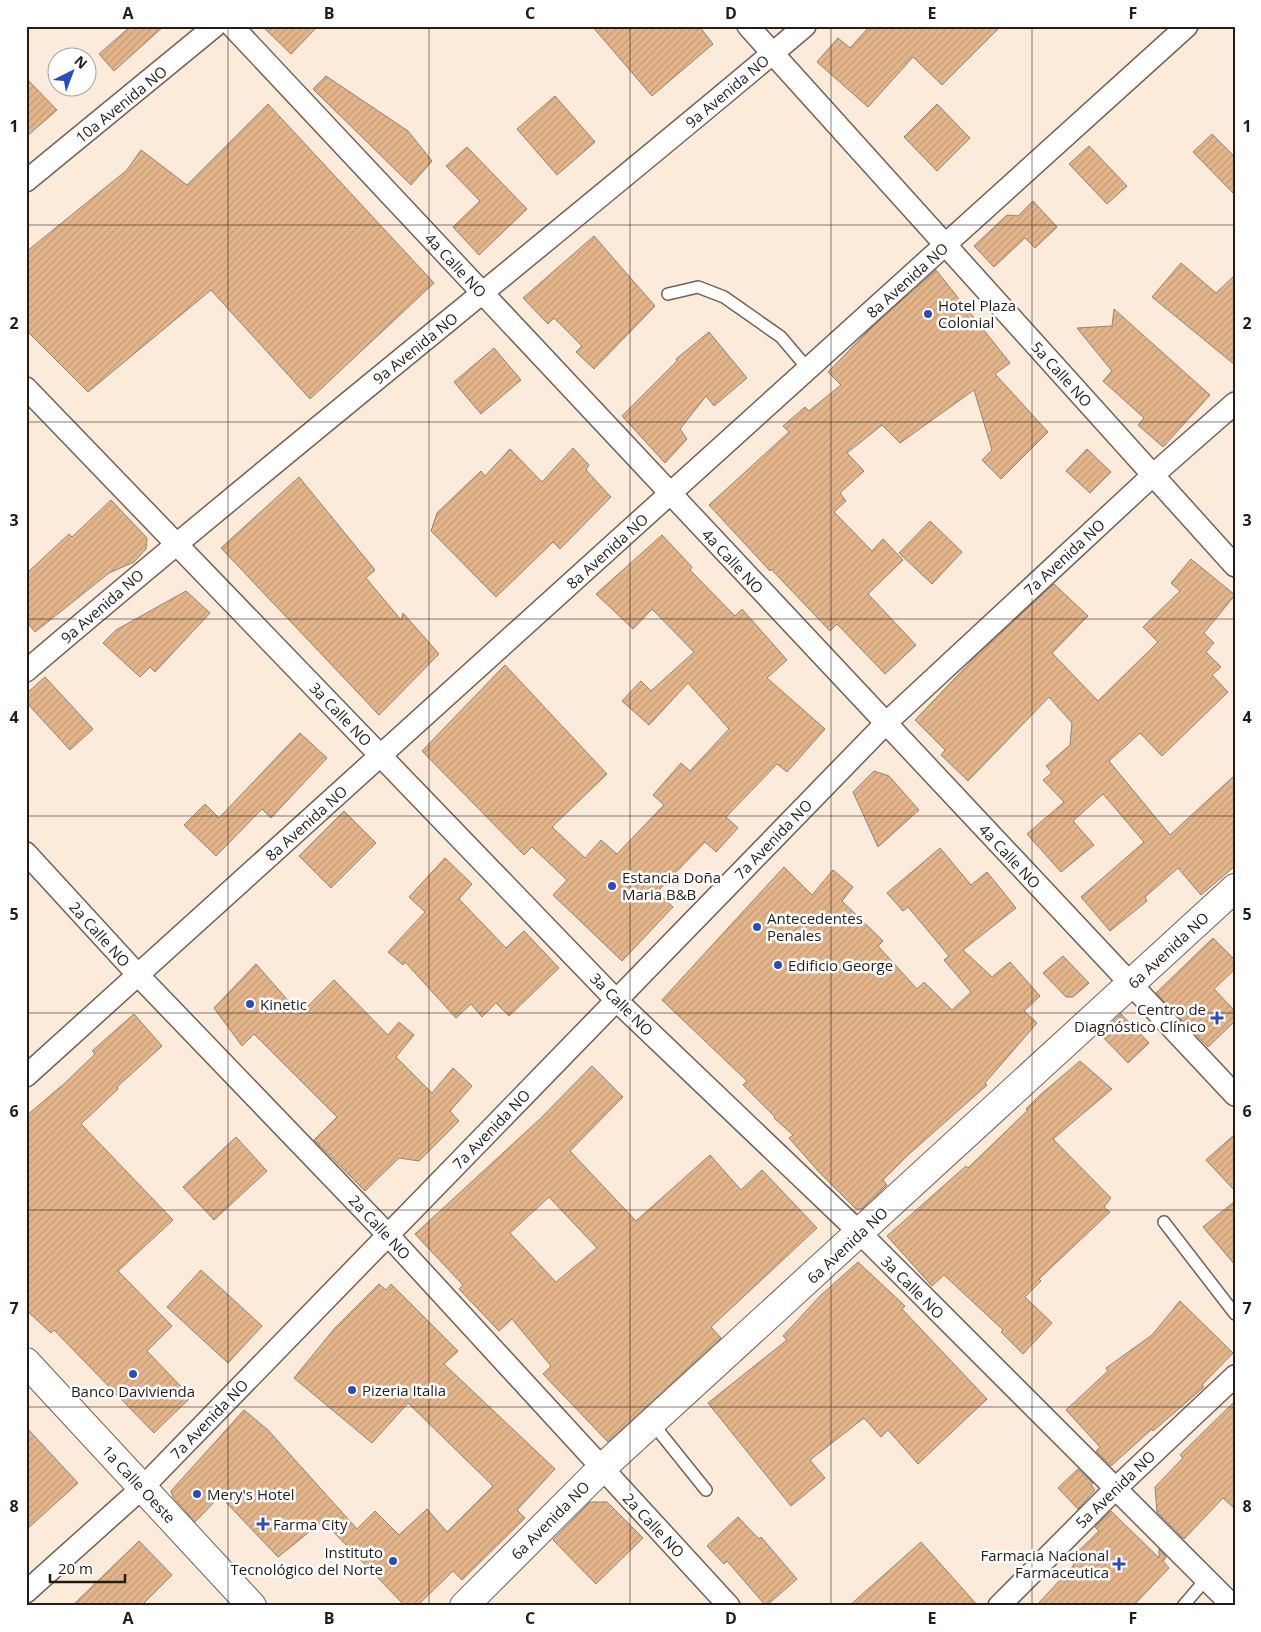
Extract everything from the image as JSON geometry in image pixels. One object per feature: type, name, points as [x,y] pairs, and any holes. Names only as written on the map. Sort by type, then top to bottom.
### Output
[{"type":"street","name":"10a Avenida NO","points":[[26,181],[215,26]]},
{"type":"street","name":"4a Calle NO","points":[[232,26],[1235,1095]]},
{"type":"street","name":"5a Calle NO","points":[[748,26],[1235,566]]},
{"type":"street","name":"9a Avenida NO","points":[[26,671],[176,543],[483,294],[804,26]]},
{"type":"street","name":"8a Avenida NO","points":[[26,1076],[1187,26]]},
{"type":"street","name":"3a Calle NO","points":[[26,388],[616,1000],[860,1233],[1233,1606]]},
{"type":"street","name":"7a Avenida NO","points":[[26,1592],[143,1487],[886,723],[1153,475],[1235,403]]},
{"type":"street","name":"2a Calle NO","points":[[26,853],[138,975],[388,1235],[729,1606]]},
{"type":"street","name":"6a Avenida NO","points":[[464,1606],[602,1468],[653,1424],[1235,888]]},
{"type":"street","name":"1a Calle Oeste","points":[[26,1362],[252,1606]]},
{"type":"street","name":"5a Avenida NO","points":[[998,1606],[1115,1489],[1235,1376]]},
{"type":"lane","points":[[668,294],[698,287],[724,297],[781,337],[808,369]]},
{"type":"lane","points":[[1164,1222],[1235,1314]]},
{"type":"lane","points":[[653,1424],[706,1490]]},
{"type":"lane","points":[[1183,1606],[1206,1579]]},
{"type":"building","points":[[131,26],[164,26],[114,71],[99,54]]},
{"type":"building","points":[[262,26],[318,26],[291,54]]},
{"type":"building","points":[[592,26],[699,26],[713,44],[652,96]]},
{"type":"building","points":[[870,26],[1001,26],[942,85],[913,57],[868,107],[817,62],[838,38],[850,48]]},
{"type":"building","points":[[326,76],[408,131],[432,161],[411,185],[313,89]]},
{"type":"building","points":[[26,78],[57,110],[26,137]]},
{"type":"building","points":[[555,96],[595,142],[557,175],[517,129]]},
{"type":"building","points":[[268,104],[434,283],[310,399],[211,290],[88,392],[26,330],[26,252],[127,170],[141,150],[187,185]]},
{"type":"building","points":[[937,104],[970,138],[937,171],[904,137]]},
{"type":"building","points":[[1212,134],[1235,157],[1235,195],[1193,152]]},
{"type":"building","points":[[1089,146],[1127,186],[1107,204],[1069,164]]},
{"type":"building","points":[[467,147],[527,209],[479,255],[453,227],[480,201],[446,166]]},
{"type":"building","points":[[1033,201],[1057,227],[1035,248],[1025,238],[994,267],[974,246],[1007,215],[1018,216]]},
{"type":"building","points":[[594,236],[655,306],[594,369],[576,352],[582,346],[554,318],[548,324],[523,298]]},
{"type":"building","points":[[1181,263],[1216,293],[1235,275],[1235,365],[1152,297]]},
{"type":"building","points":[[936,270],[1010,363],[995,374],[1048,432],[1001,479],[982,460],[992,450],[974,390],[900,443],[882,425],[847,453],[864,471],[840,493],[846,501],[834,512],[872,551],[883,539],[903,560],[868,594],[916,645],[885,674],[837,624],[830,631],[771,569],[770,571],[709,505],[789,432],[783,426],[805,407],[809,411],[841,385],[828,372],[870,329]]},
{"type":"building","points":[[1114,309],[1210,395],[1163,447],[1138,425],[1144,418],[1103,381],[1112,371],[1077,328],[1112,326]]},
{"type":"building","points":[[709,332],[747,378],[714,406],[706,396],[680,429],[687,439],[665,463],[622,416],[677,361],[676,359]]},
{"type":"building","points":[[494,348],[521,380],[481,414],[454,382]]},
{"type":"building","points":[[573,448],[589,465],[586,470],[611,497],[560,549],[553,542],[496,597],[431,531],[437,513],[481,471],[485,476],[510,449],[542,482]]},
{"type":"building","points":[[1087,449],[1111,472],[1090,493],[1066,471]]},
{"type":"building","points":[[299,477],[375,570],[366,578],[401,620],[403,613],[439,654],[379,715],[221,548]]},
{"type":"building","points":[[111,500],[147,538],[146,549],[134,562],[109,573],[35,632],[26,621],[26,574],[69,534],[72,537]]},
{"type":"building","points":[[930,521],[962,552],[932,584],[899,553]]},
{"type":"building","points":[[662,535],[692,567],[690,570],[735,616],[742,609],[787,660],[767,678],[825,729],[787,772],[777,764],[726,817],[738,828],[716,852],[705,842],[657,892],[673,907],[622,961],[553,895],[567,880],[532,847],[524,855],[422,751],[505,665],[607,774],[552,827],[585,858],[601,840],[617,854],[664,805],[653,795],[681,763],[690,771],[729,729],[688,683],[649,725],[622,701],[641,681],[651,691],[694,652],[652,609],[633,629],[596,594]]},
{"type":"building","points":[[1191,559],[1235,595],[1204,633],[1214,643],[1206,652],[1221,667],[1212,675],[1228,692],[1162,756],[1140,733],[1109,761],[1170,835],[1235,775],[1235,866],[1201,895],[1178,868],[1145,897],[1147,901],[1110,931],[1081,897],[1144,842],[1103,794],[1073,821],[1094,845],[1061,872],[1027,834],[1064,802],[1043,780],[1052,773],[1046,766],[1070,745],[1072,723],[1049,697],[968,781],[941,755],[945,750],[915,720],[977,655],[1054,584],[1088,616],[1052,653],[1098,701],[1158,642],[1143,627],[1180,591],[1171,583]]},
{"type":"building","points":[[186,591],[210,613],[155,672],[150,667],[140,677],[103,643],[116,630]]},
{"type":"building","points":[[45,677],[93,729],[70,750],[26,702],[26,694]]},
{"type":"building","points":[[300,733],[327,758],[271,818],[262,809],[216,856],[184,825],[205,804],[219,818]]},
{"type":"building","points":[[874,771],[889,776],[919,810],[878,847],[853,792]]},
{"type":"building","points":[[344,811],[376,843],[331,888],[299,856]]},
{"type":"building","points":[[940,848],[971,885],[987,872],[1016,908],[963,950],[992,977],[1010,962],[1040,996],[1024,1011],[1037,1023],[985,1083],[987,1085],[908,1155],[883,1180],[887,1185],[862,1209],[856,1209],[819,1172],[789,1138],[793,1135],[743,1085],[747,1081],[662,1000],[784,867],[812,895],[833,870],[853,887],[842,901],[883,941],[878,946],[917,989],[924,982],[952,1010],[971,992],[944,960],[949,956],[908,907],[903,911],[887,893]]},
{"type":"building","points":[[445,858],[472,884],[459,899],[506,948],[524,931],[559,968],[509,1016],[496,1003],[482,1017],[471,1004],[456,1018],[405,962],[403,965],[388,952],[425,912],[409,897]]},
{"type":"building","points":[[1213,938],[1235,960],[1235,969],[1214,989],[1235,1011],[1235,1021],[1208,1047],[1156,993]]},
{"type":"building","points":[[1063,956],[1089,983],[1073,997],[1066,997],[1043,973]]},
{"type":"building","points":[[256,964],[300,1014],[334,980],[388,1035],[399,1022],[414,1035],[396,1057],[432,1093],[453,1068],[472,1086],[450,1111],[459,1121],[419,1161],[399,1158],[365,1191],[314,1140],[337,1117],[254,1034],[242,1046],[214,1008]]},
{"type":"building","points":[[134,1014],[162,1046],[117,1087],[118,1089],[81,1124],[173,1220],[118,1271],[172,1326],[147,1351],[191,1397],[154,1433],[54,1330],[51,1333],[26,1310],[26,1116],[65,1083],[95,1054],[92,1051]]},
{"type":"building","points":[[1121,1014],[1149,1043],[1128,1063],[1100,1034]]},
{"type":"building","points":[[1080,1061],[1112,1089],[1053,1139],[1111,1198],[1104,1207],[1110,1212],[1039,1279],[1041,1281],[1025,1297],[1052,1323],[1023,1354],[1001,1332],[1003,1330],[944,1275],[932,1286],[887,1236],[966,1166],[968,1168],[1028,1110],[1026,1109],[1039,1096]]},
{"type":"building","points":[[592,1066],[623,1097],[570,1151],[636,1221],[710,1155],[741,1190],[762,1170],[817,1228],[711,1327],[721,1338],[608,1442],[543,1374],[551,1366],[512,1319],[499,1331],[459,1289],[463,1285],[415,1234],[541,1118]],"holes":[[[549,1197],[597,1248],[556,1282],[510,1233]]]},
{"type":"building","points":[[1235,1134],[1235,1191],[1206,1160]]},
{"type":"building","points":[[236,1137],[267,1171],[214,1220],[183,1187]]},
{"type":"building","points":[[1235,1201],[1235,1265],[1203,1227]]},
{"type":"building","points":[[858,1262],[905,1306],[902,1309],[987,1399],[918,1464],[888,1430],[881,1437],[864,1418],[810,1460],[825,1478],[791,1506],[708,1403],[787,1340],[783,1336],[820,1296]]},
{"type":"building","points":[[201,1270],[262,1326],[228,1363],[167,1307]]},
{"type":"building","points":[[379,1284],[386,1290],[391,1284],[458,1351],[444,1364],[555,1469],[517,1510],[525,1518],[462,1580],[453,1571],[417,1606],[405,1606],[323,1521],[278,1557],[220,1496],[195,1522],[173,1497],[171,1491],[244,1410],[268,1430],[357,1529],[375,1511],[399,1535],[427,1509],[447,1532],[493,1486],[408,1403],[372,1443],[294,1378],[335,1328]]},
{"type":"building","points":[[1180,1301],[1233,1353],[1202,1385],[1204,1387],[1153,1431],[1152,1429],[1111,1466],[1096,1451],[1100,1447],[1066,1410],[1108,1371],[1106,1368],[1152,1335]]},
{"type":"building","points":[[1235,1401],[1235,1509],[1223,1498],[1184,1539],[1157,1512],[1155,1487],[1183,1458],[1180,1455]]},
{"type":"building","points":[[26,1427],[78,1483],[26,1530]]},
{"type":"building","points":[[1078,1469],[1093,1483],[1091,1485],[1095,1490],[1078,1509],[1058,1488]]},
{"type":"building","points":[[590,1502],[607,1502],[643,1538],[596,1584],[553,1540]]},
{"type":"building","name":"Farmacia Nacional Farmaceutica","points":[[1111,1511],[1159,1558],[1159,1549],[1166,1557],[1163,1561],[1169,1568],[1133,1606],[1036,1606],[1074,1565],[1069,1560],[1099,1531],[1095,1527]]},
{"type":"building","points":[[738,1517],[759,1539],[761,1537],[797,1579],[766,1606],[727,1561],[724,1564],[707,1546]]},
{"type":"building","points":[[139,1541],[172,1575],[141,1606],[72,1606]]},
{"type":"building","points":[[921,1542],[978,1606],[849,1606]]},
{"type":"place","name":"Hotel Plaza Colonial","points":[[928,314]]},
{"type":"place","name":"Estancia Doña Maria B&B","points":[[612,886]]},
{"type":"place","name":"Antecedentes Penales","points":[[757,927]]},
{"type":"place","name":"Edificio George","points":[[778,965]]},
{"type":"place","name":"Kinetic","points":[[250,1004]]},
{"type":"place","name":"Centro de Diagnóstico Clínico","points":[[1217,1018]]},
{"type":"place","name":"Banco Davivienda","points":[[133,1374]]},
{"type":"place","name":"Pizeria Italia","points":[[352,1390]]},
{"type":"place","name":"Mery's Hotel","points":[[197,1494]]},
{"type":"place","name":"Farma City","points":[[263,1524]]},
{"type":"place","name":"Instituto Tecnológico del Norte","points":[[393,1561]]},
{"type":"place","name":"Farmacia Nacional Farmaceutica","points":[[1119,1564]]}]
